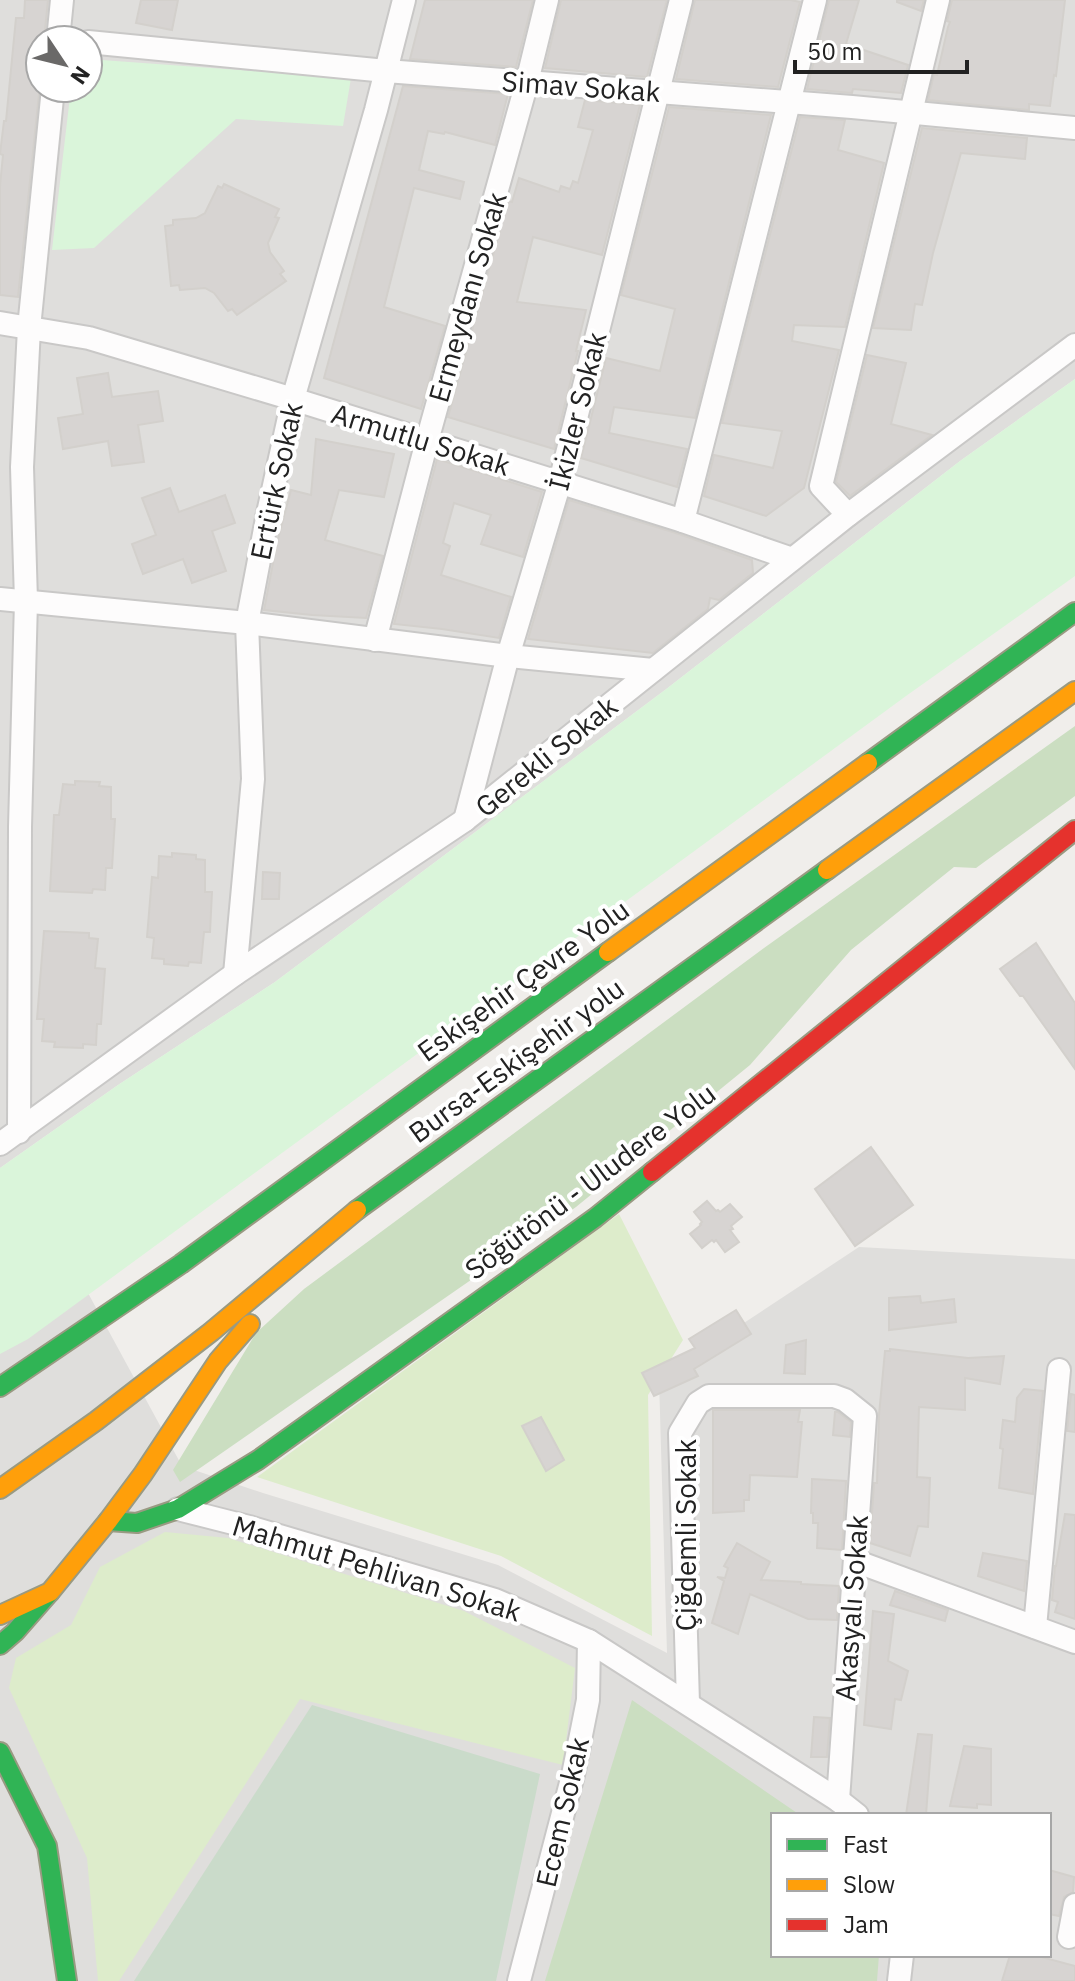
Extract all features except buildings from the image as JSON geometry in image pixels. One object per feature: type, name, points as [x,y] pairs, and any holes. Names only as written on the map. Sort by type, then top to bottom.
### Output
[{"type":"main road","name":"Eskişehir Çevre Yolu","points":[[0,1387],[181,1264],[1075,612]]},
{"type":"main road","name":"Bursa-Eskişehir yolu","points":[[0,1489],[96,1421],[211,1332],[347,1217],[1075,691]]},
{"type":"main road","name":"Söğütönü - Uludere Yolu","points":[[108,1521],[137,1523],[178,1509],[258,1460],[595,1218],[1075,830]]},
{"type":"main road","points":[[0,1645],[50,1592],[108,1521],[218,1361],[347,1217]]},
{"type":"main road","points":[[0,1380],[21,1373]]},
{"type":"main road","points":[[0,1615],[50,1592]]},
{"type":"main road","points":[[0,1752],[47,1846],[67,1981]]},
{"type":"street","points":[[60,24],[62,0]]},
{"type":"street","name":"Ertürk Sokak","points":[[235,974],[253,779],[247,623],[293,399],[404,0]]},
{"type":"street","name":"Ermeydanı Sokak","points":[[375,640],[547,0]]},
{"type":"street","name":"İkizler Sokak","points":[[465,820],[508,656],[560,482],[681,0]]},
{"type":"street","points":[[683,521],[815,0]]},
{"type":"street","points":[[848,515],[821,486],[938,0]]},
{"type":"street","name":"Simav Sokak","points":[[104,44],[386,71],[1075,128]]},
{"type":"street","points":[[10,1138],[26,601],[22,467],[29,328],[51,104]]},
{"type":"street","name":"Armutlu Sokak","points":[[0,323],[89,338],[560,482],[792,559]]},
{"type":"street","name":"Gerekli Sokak","points":[[10,1138],[235,974],[465,820],[848,515],[1075,345]]},
{"type":"street","points":[[0,599],[247,623],[508,656],[653,670]]},
{"type":"street","points":[[1035,1627],[1059,1370]]},
{"type":"street","name":"Çiğdemli Sokak","points":[[688,1703],[680,1433],[688,1417],[698,1403],[709,1396],[834,1396],[845,1400],[865,1416]]},
{"type":"street","name":"Akasyalı Sokak","points":[[838,1800],[865,1416]]},
{"type":"street","name":"Mahmut Pehlivan Sokak","points":[[178,1509],[495,1600],[589,1641],[854,1813]]},
{"type":"street","points":[[855,1561],[1075,1642]]},
{"type":"street","name":"Ecem Sokak","points":[[519,1981],[573,1775],[588,1700],[589,1641]]},
{"type":"street","points":[[1064,1936],[1075,1905]]},
{"type":"street","points":[[899,1981],[902,1957]]},
{"type":"shaded area","points":[[0,0],[1075,0],[1075,379],[960,461],[665,690],[275,982],[118,1085],[0,1168]]},
{"type":"shaded area","points":[[0,1187],[69,1258],[182,1466],[498,1565],[667,1653],[659,1379],[859,1247],[1075,1259],[1075,1981],[0,1981]]},
{"type":"green space","points":[[104,60],[351,78],[343,126],[236,119],[94,248],[52,250],[69,104],[104,104]]},
{"type":"green space","points":[[1075,379],[1075,576],[906,696],[28,1339],[0,1354],[0,1168],[118,1085],[275,982],[665,690],[960,461]]},
{"type":"green space","points":[[1075,726],[1075,796],[976,868],[954,867],[851,950],[750,1065],[576,1207],[180,1482],[173,1470],[256,1333],[304,1289],[764,948]]},
{"type":"green space","points":[[619,1214],[683,1340],[648,1395],[652,1636],[501,1556],[257,1477]]},
{"type":"green space","points":[[165,1532],[228,1538],[464,1611],[575,1668],[563,1765],[300,1699],[119,1981],[98,1981],[87,1858],[9,1688],[16,1658],[71,1625],[100,1567]]},
{"type":"green space","points":[[632,1700],[797,1813],[771,1813],[771,1957],[879,1957],[877,1981],[545,1981]]},
{"type":"green space","points":[[312,1705],[540,1774],[496,1981],[134,1981]]},
{"type":"traffic: fast","points":[[868,763],[1075,612]]},
{"type":"traffic: fast","points":[[357,1210],[827,870]]},
{"type":"traffic: fast","points":[[0,1387],[181,1264],[608,952]]},
{"type":"traffic: fast","points":[[108,1521],[137,1523],[178,1509],[258,1460],[595,1218],[652,1172]]},
{"type":"traffic: fast","points":[[0,1645],[50,1592]]},
{"type":"traffic: fast","points":[[0,1752],[47,1846],[67,1981]]},
{"type":"traffic: slow","points":[[827,870],[1075,691]]},
{"type":"traffic: slow","points":[[608,952],[868,763]]},
{"type":"traffic: slow","points":[[0,1489],[96,1421],[211,1332],[357,1210]]},
{"type":"traffic: slow","points":[[0,1615],[50,1592],[108,1521],[218,1361],[250,1324]]},
{"type":"traffic: jam","points":[[652,1172],[1075,830]]}]
